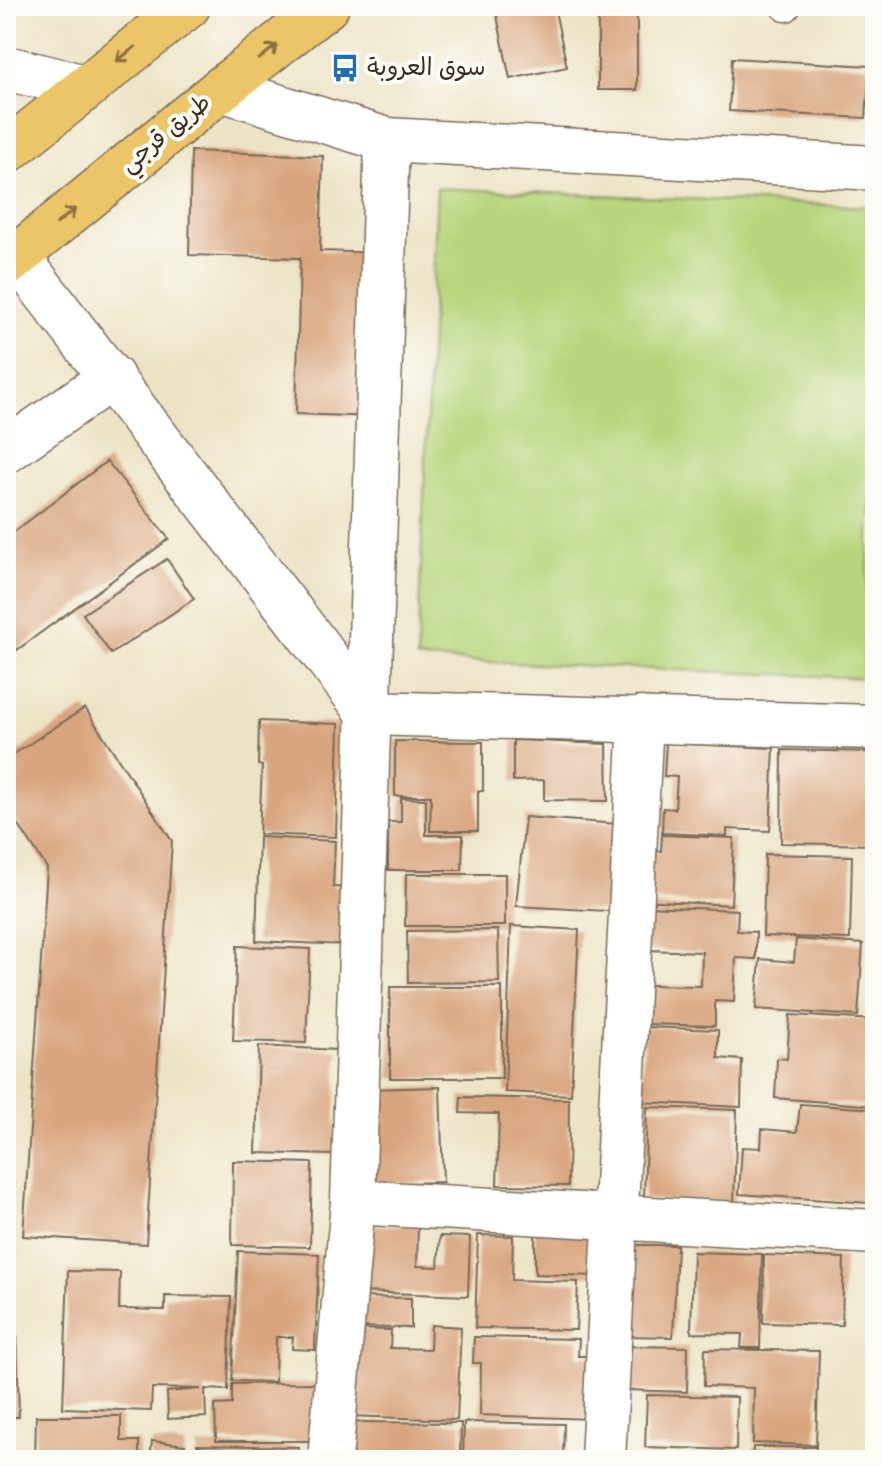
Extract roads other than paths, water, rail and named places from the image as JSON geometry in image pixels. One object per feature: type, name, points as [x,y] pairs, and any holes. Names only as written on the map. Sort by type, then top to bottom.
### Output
[{"type":"highway","points":[[6,152],[188,6]]},
{"type":"highway","name":"طريق قرجي","points":[[12,261],[327,6]]},
{"type":"street","points":[[6,68],[85,87]]},
{"type":"street","points":[[221,89],[387,140],[875,168]]},
{"type":"street","points":[[330,1460],[353,1202],[387,140]]},
{"type":"street","points":[[12,261],[112,377],[369,713]]},
{"type":"street","points":[[6,451],[112,377]]},
{"type":"street","points":[[369,713],[875,727]]},
{"type":"street","points":[[603,1460],[641,719]]},
{"type":"street","points":[[353,1202],[875,1232]]},
{"type":"place","name":"سوق العروبة","points":[[345,68]]}]
